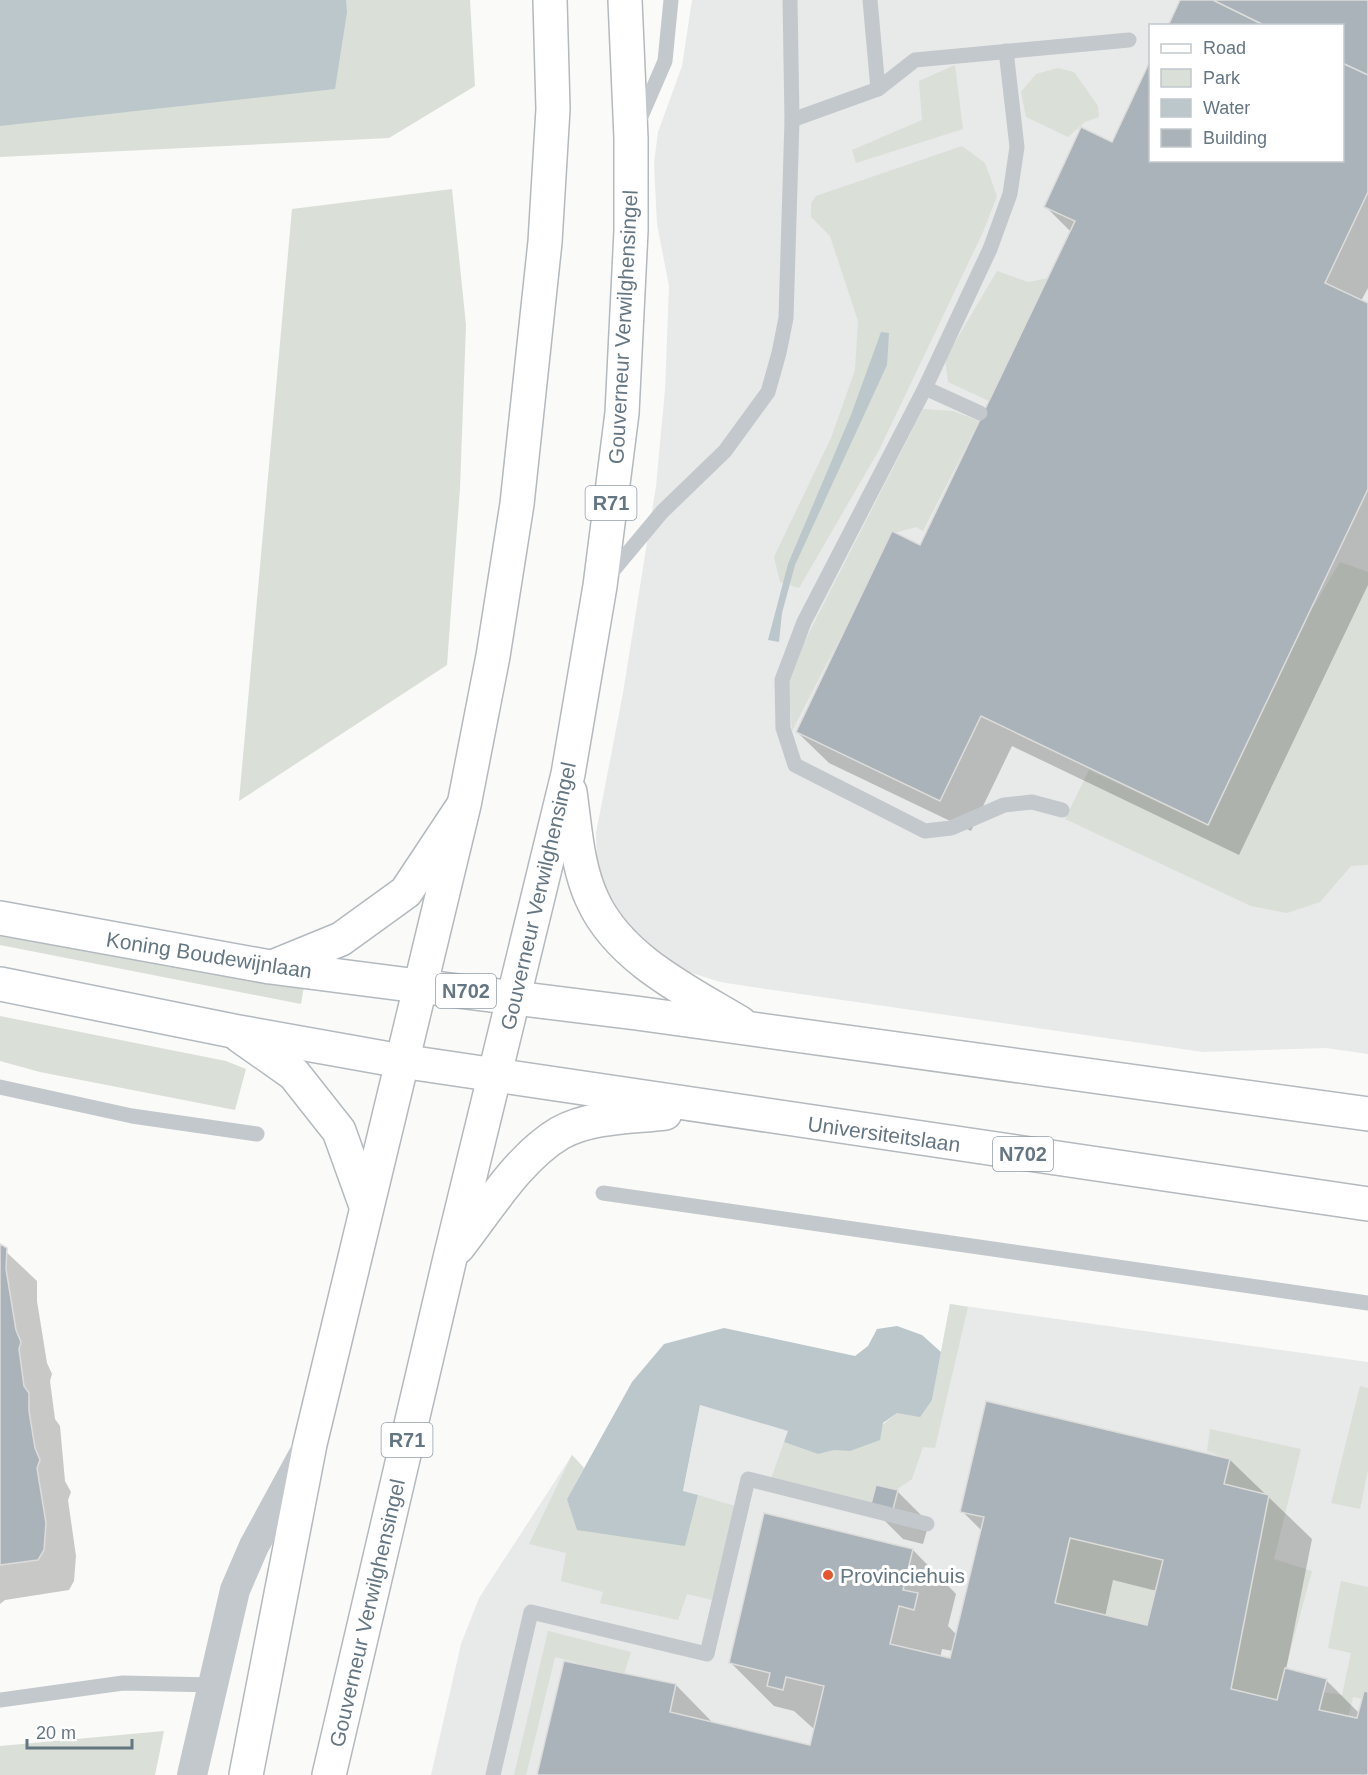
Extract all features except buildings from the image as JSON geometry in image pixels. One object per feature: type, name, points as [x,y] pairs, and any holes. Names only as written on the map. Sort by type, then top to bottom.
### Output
[{"type":"main road","points":[[246,1775],[310,1444],[418,986],[464,805],[493,656],[523,448],[545,242],[553,120],[550,0]]},
{"type":"main road","name":"Gouverneur Verwilghensingel","points":[[329,1775],[450,1258],[568,774],[600,586],[622,413],[631,231],[631,138],[625,0]]},
{"type":"main road","points":[[568,774],[579,850],[592,901],[625,946],[674,982],[752,1030]]},
{"type":"main road","points":[[270,967],[341,939],[406,892],[464,805]]},
{"type":"main road","name":"Koning Boudewijnlaan","points":[[0,918],[270,967],[418,986]]},
{"type":"main road","name":"N702","points":[[0,984],[233,1031],[401,1061]]},
{"type":"main road","name":"N702","points":[[418,986],[514,996],[1368,1114]]},
{"type":"main road","points":[[233,1031],[294,1074],[339,1131],[366,1206]]},
{"type":"main road","name":"Universiteitslaan","points":[[401,1061],[1368,1204]]},
{"type":"main road","points":[[450,1258],[530,1158],[561,1133],[597,1120],[712,1108]]},
{"type":"street","points":[[192,1775],[235,1590],[254,1545],[310,1444]]},
{"type":"lane","points":[[631,138],[665,61],[670,0]]},
{"type":"lane","points":[[600,586],[662,512],[725,451],[768,392],[786,318],[792,120],[790,0]]},
{"type":"lane","points":[[870,0],[878,89]]},
{"type":"lane","points":[[792,120],[878,89],[915,60],[1129,40]]},
{"type":"lane","points":[[1006,51],[1017,147],[1010,194],[990,249],[925,388],[804,622],[782,680],[783,728],[795,765],[925,831],[951,828],[1004,805],[1032,802],[1062,810]]},
{"type":"lane","points":[[925,388],[980,413]]},
{"type":"lane","points":[[0,1087],[132,1116],[257,1134]]},
{"type":"lane","points":[[603,1193],[1368,1303]]},
{"type":"lane","points":[[493,1775],[531,1611],[707,1654],[748,1479],[927,1524]]},
{"type":"lane","points":[[0,1700],[123,1683],[214,1685]]},
{"type":"shaded area","points":[[692,0],[1368,0],[1368,1054],[1326,1048],[1203,1052],[720,982],[673,967],[627,932],[603,887],[597,860],[596,833],[623,693],[656,486],[665,390],[669,286],[657,224],[654,163],[658,132],[682,66]]},
{"type":"shaded area","points":[[950,1304],[1368,1362],[1368,1775],[431,1775],[461,1644],[479,1598],[572,1455],[584,1468],[567,1499],[698,1496],[683,1492],[700,1405],[789,1431],[784,1442],[850,1451],[897,1413],[932,1400]]},
{"type":"green space","points":[[0,0],[470,0],[475,86],[389,138],[0,157]]},
{"type":"green space","points":[[955,65],[963,129],[856,163],[852,150],[922,120],[919,81]]},
{"type":"green space","points":[[1058,68],[1074,72],[1098,106],[1099,117],[1085,122],[1068,137],[1026,117],[1021,92],[1036,74]]},
{"type":"green space","points":[[962,146],[985,163],[997,196],[983,232],[879,450],[799,588],[780,582],[774,557],[831,438],[855,370],[858,321],[830,236],[811,217],[811,203],[816,196]]},
{"type":"green space","points":[[452,189],[466,325],[460,488],[447,665],[239,801],[292,209]]},
{"type":"green space","points":[[997,271],[1028,282],[1048,278],[989,401],[948,382],[945,359]]},
{"type":"green space","points":[[923,409],[953,411],[979,421],[923,531],[916,527],[894,533],[792,731],[788,674]]},
{"type":"green space","points":[[1340,562],[1368,572],[1368,865],[1351,866],[1320,902],[1287,913],[1251,906],[1065,819],[1089,770],[1209,826],[1297,634]]},
{"type":"green space","points":[[0,932],[304,986],[301,1004],[0,945]]},
{"type":"green space","points":[[0,1016],[226,1061],[246,1069],[235,1110],[40,1072],[0,1061]]},
{"type":"green space","points":[[950,1304],[968,1307],[935,1448],[923,1447],[912,1479],[873,1505],[771,1479],[784,1442],[818,1454],[834,1450],[850,1451],[897,1413],[932,1400]]},
{"type":"green space","points":[[1360,1386],[1368,1388],[1368,1470],[1360,1509],[1331,1503]]},
{"type":"green space","points":[[1210,1429],[1301,1449],[1274,1559],[1312,1571],[1277,1700],[1231,1689],[1269,1495],[1224,1484],[1230,1459],[1207,1451]]},
{"type":"green space","points":[[572,1455],[584,1468],[567,1499],[685,1546],[698,1495],[735,1506],[712,1600],[687,1594],[678,1620],[600,1603],[603,1592],[561,1581],[566,1553],[529,1544]]},
{"type":"green space","points":[[1070,1538],[1163,1560],[1147,1625],[1055,1603]]},
{"type":"green space","points":[[1341,1581],[1368,1587],[1368,1700],[1353,1697],[1348,1718],[1319,1711],[1323,1692],[1342,1695],[1351,1653],[1328,1648]]},
{"type":"green space","points":[[548,1631],[631,1652],[624,1674],[555,1657],[526,1775],[514,1775]]},
{"type":"green space","points":[[164,1731],[155,1775],[0,1775],[0,1746]]},
{"type":"water","points":[[0,0],[346,0],[347,12],[335,89],[0,126]]},
{"type":"water","points":[[881,332],[889,333],[887,365],[795,565],[782,613],[779,642],[768,640],[788,564],[851,415]]},
{"type":"water","points":[[897,1326],[922,1335],[941,1352],[932,1400],[920,1417],[897,1413],[883,1423],[880,1440],[850,1451],[834,1450],[818,1454],[784,1442],[788,1431],[700,1405],[683,1491],[698,1495],[685,1546],[577,1530],[567,1499],[632,1382],[664,1344],[724,1328],[855,1356],[868,1346],[877,1329]]},
{"type":"place","name":"Provinciehuis","points":[[828,1575]]}]
